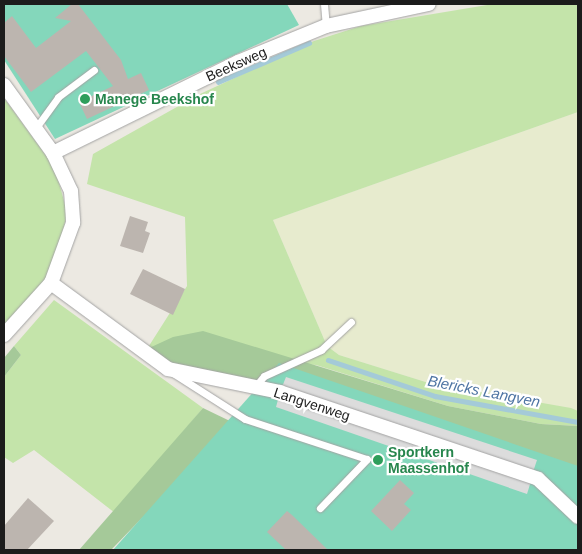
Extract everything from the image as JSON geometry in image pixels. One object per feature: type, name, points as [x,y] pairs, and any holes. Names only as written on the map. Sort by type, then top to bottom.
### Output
[{"type":"street","name":"Beeksweg","points":[[53,153],[238,62],[326,26],[429,4]]},
{"type":"street","points":[[4,85],[53,153],[71,191],[73,223],[50,283],[4,335]]},
{"type":"street","name":"Langvenweg","points":[[50,283],[168,369],[255,387],[538,479],[578,517]]},
{"type":"lane","points":[[324,4],[326,26]]},
{"type":"lane","points":[[35,129],[58,97],[94,70]]},
{"type":"lane","points":[[255,387],[264,376],[321,350],[351,322]]},
{"type":"lane","points":[[168,369],[245,419],[367,459],[320,508]]},
{"type":"green space","name":"Manege Beekshof","points":[[4,4],[287,4],[299,25],[55,139],[4,60]]},
{"type":"green space","points":[[493,4],[578,4],[578,112],[273,220],[327,346],[339,355],[432,384],[571,408],[578,411],[578,426],[541,424],[448,406],[316,365],[147,349],[187,286],[185,217],[87,184],[93,154],[200,94],[314,41],[361,26]]},
{"type":"green space","points":[[4,98],[55,168],[67,212],[58,257],[48,279],[4,330]]},
{"type":"green space","points":[[578,112],[578,411],[432,384],[339,355],[327,346],[273,220]]},
{"type":"green space","points":[[54,300],[203,408],[115,513],[34,450],[13,463],[4,457],[4,377],[21,355],[14,346]]},
{"type":"green space","points":[[203,331],[448,406],[541,424],[578,426],[578,483],[282,387],[180,368],[147,349],[173,337]]},
{"type":"green space","points":[[14,346],[21,355],[4,377],[4,358]]},
{"type":"green space","name":"Sportkern Maassenhof","points":[[279,363],[578,466],[578,550],[113,550]]},
{"type":"green space","points":[[203,408],[234,423],[111,550],[79,550]]},
{"type":"shaded area","points":[[286,377],[537,460],[533,472],[282,387]]},
{"type":"shaded area","points":[[279,396],[531,481],[527,494],[276,407]]},
{"type":"building","points":[[72,4],[78,4],[121,60],[128,79],[141,73],[149,90],[87,119],[79,102],[113,86],[86,51],[31,92],[4,56],[4,23],[12,16],[36,48],[71,21],[55,18]]},
{"type":"building","points":[[130,216],[148,222],[145,231],[150,233],[143,253],[120,246]]},
{"type":"building","points":[[143,269],[185,289],[173,315],[130,294]]},
{"type":"building","points":[[400,480],[414,493],[404,504],[411,510],[392,531],[371,511]]},
{"type":"building","points":[[28,498],[54,521],[27,550],[4,550],[4,526]]},
{"type":"building","points":[[287,511],[328,550],[286,550],[267,532]]},
{"type":"waterway","points":[[218,82],[309,43]]},
{"type":"waterway","name":"Blericks Langven","points":[[328,360],[435,396],[578,422]]},
{"type":"place","name":"Manege Beekshof","points":[[85,99]]},
{"type":"place","name":"Sportkern Maassenhof","points":[[378,460]]}]
